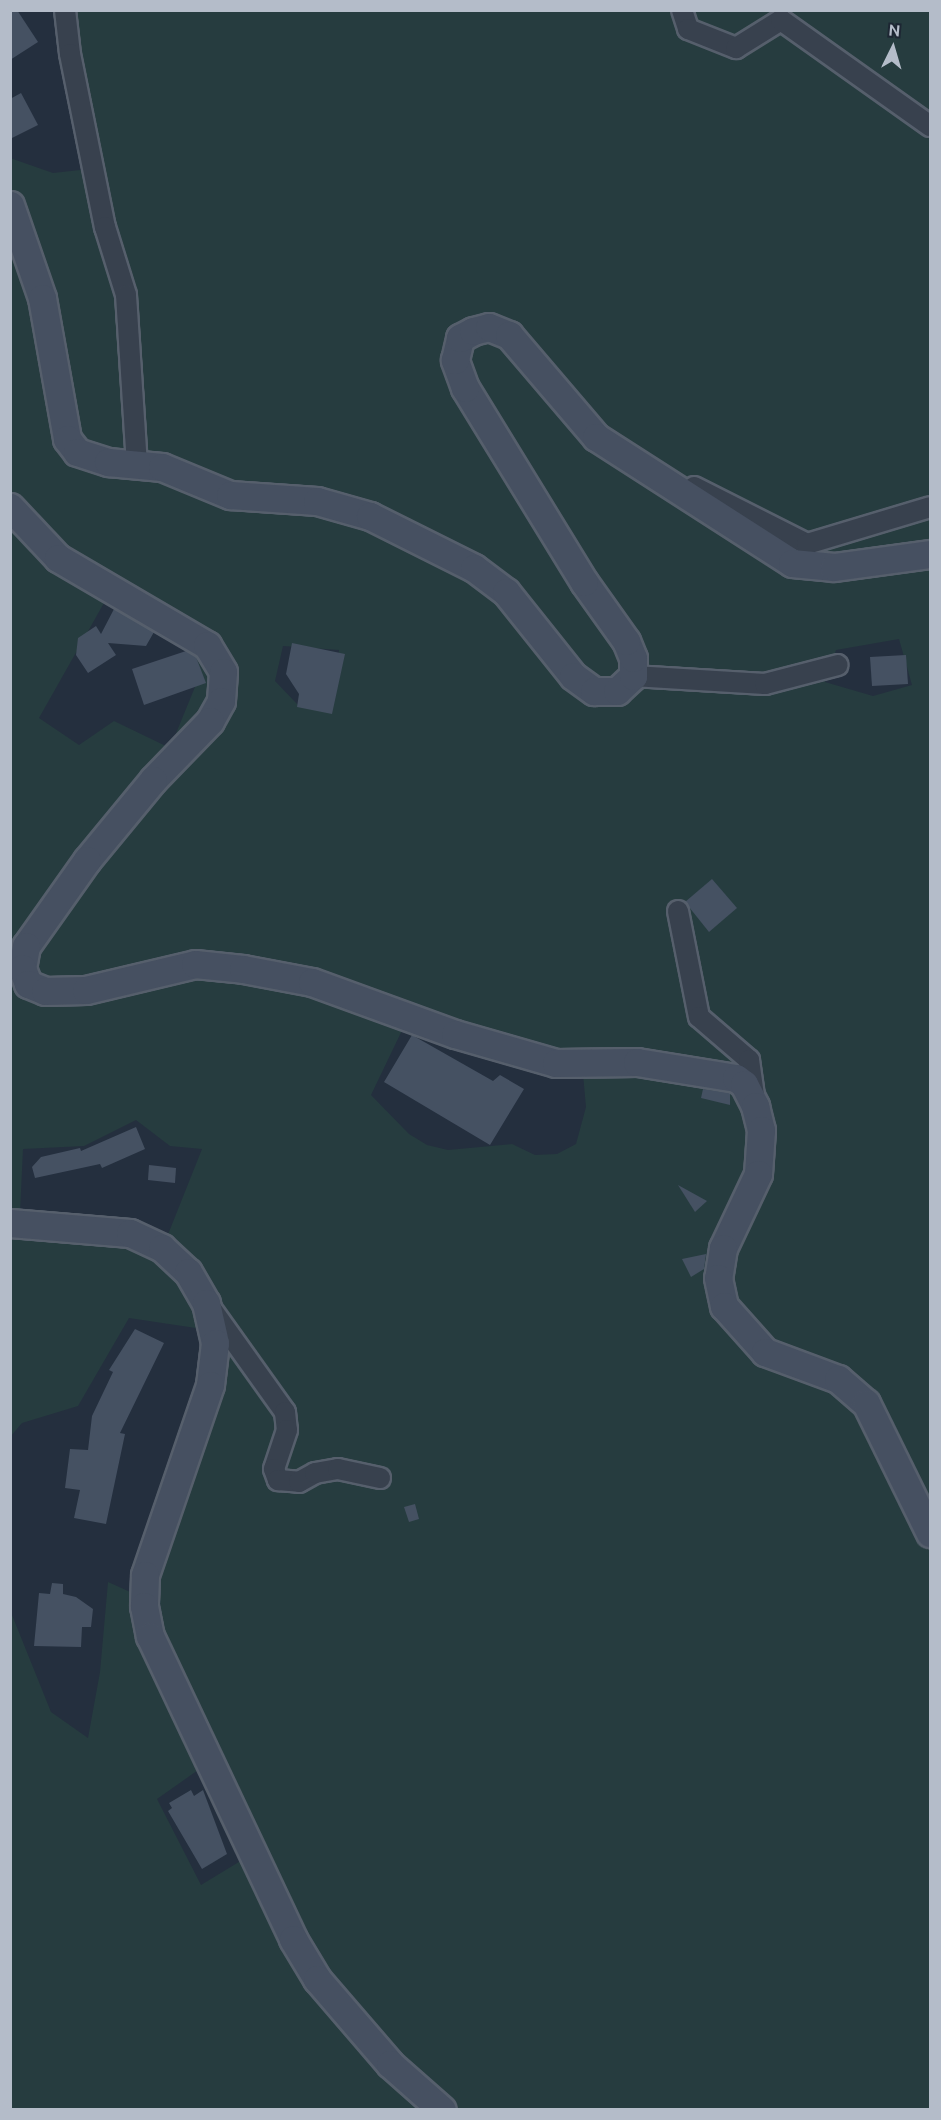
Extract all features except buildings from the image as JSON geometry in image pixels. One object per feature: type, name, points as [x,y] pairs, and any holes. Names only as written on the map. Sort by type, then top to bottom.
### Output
[{"type":"street","points":[[65,10],[103,218],[126,295],[137,463]]},
{"type":"street","points":[[682,10],[688,29],[736,48],[781,20],[930,126]]},
{"type":"street","points":[[10,205],[42,298],[67,439],[83,456],[162,467],[230,495],[317,501],[370,516],[474,568],[506,592],[573,676],[594,691],[618,691],[633,676],[633,658],[626,641],[584,582],[465,388],[455,360],[460,338],[489,327],[509,335],[596,437],[716,512],[770,553],[792,563],[834,567],[930,554]]},
{"type":"street","points":[[676,488],[687,483],[807,544],[930,507]]},
{"type":"street","points":[[10,507],[58,558],[207,645],[223,672],[221,701],[210,721],[153,780],[94,851],[26,946],[22,968],[28,984],[45,992],[86,990],[195,964],[243,969],[312,982],[455,1034],[556,1063],[637,1062],[724,1074],[744,1084],[755,1106]]},
{"type":"street","points":[[633,676],[765,684],[838,665]]},
{"type":"street","points":[[678,911],[699,1017],[749,1060],[755,1106],[761,1130],[758,1174],[723,1248],[718,1278],[724,1306],[765,1352],[838,1379],[866,1403],[930,1533]]},
{"type":"street","points":[[10,1223],[130,1233],[162,1248],[188,1272],[206,1303],[285,1412],[287,1430],[274,1469],[278,1480],[299,1482],[315,1473],[338,1468],[380,1478]]},
{"type":"street","points":[[206,1303],[215,1344],[210,1385],[145,1575],[144,1606],[150,1636],[293,1939],[317,1979],[390,2064],[442,2109]]},
{"type":"green space","points":[[62,11],[930,11],[930,2109],[11,2109],[10,1610],[51,1712],[88,1738],[100,1672],[108,1582],[137,1595],[189,1420],[209,1330],[129,1318],[78,1406],[22,1423],[11,1436],[10,158],[53,173],[89,169]],"holes":[[[113,587],[192,651],[197,682],[170,748],[114,721],[79,745],[39,718]],[[899,639],[912,685],[873,696],[825,682],[836,650]],[[283,646],[339,650],[332,709],[299,706],[275,681]],[[407,1020],[582,1063],[586,1107],[576,1144],[557,1154],[535,1155],[512,1144],[448,1150],[427,1145],[409,1134],[371,1095]],[[136,1120],[170,1146],[202,1149],[165,1242],[109,1216],[20,1213],[23,1149],[84,1146]],[[201,1768],[252,1854],[201,1885],[157,1799]]]}]
